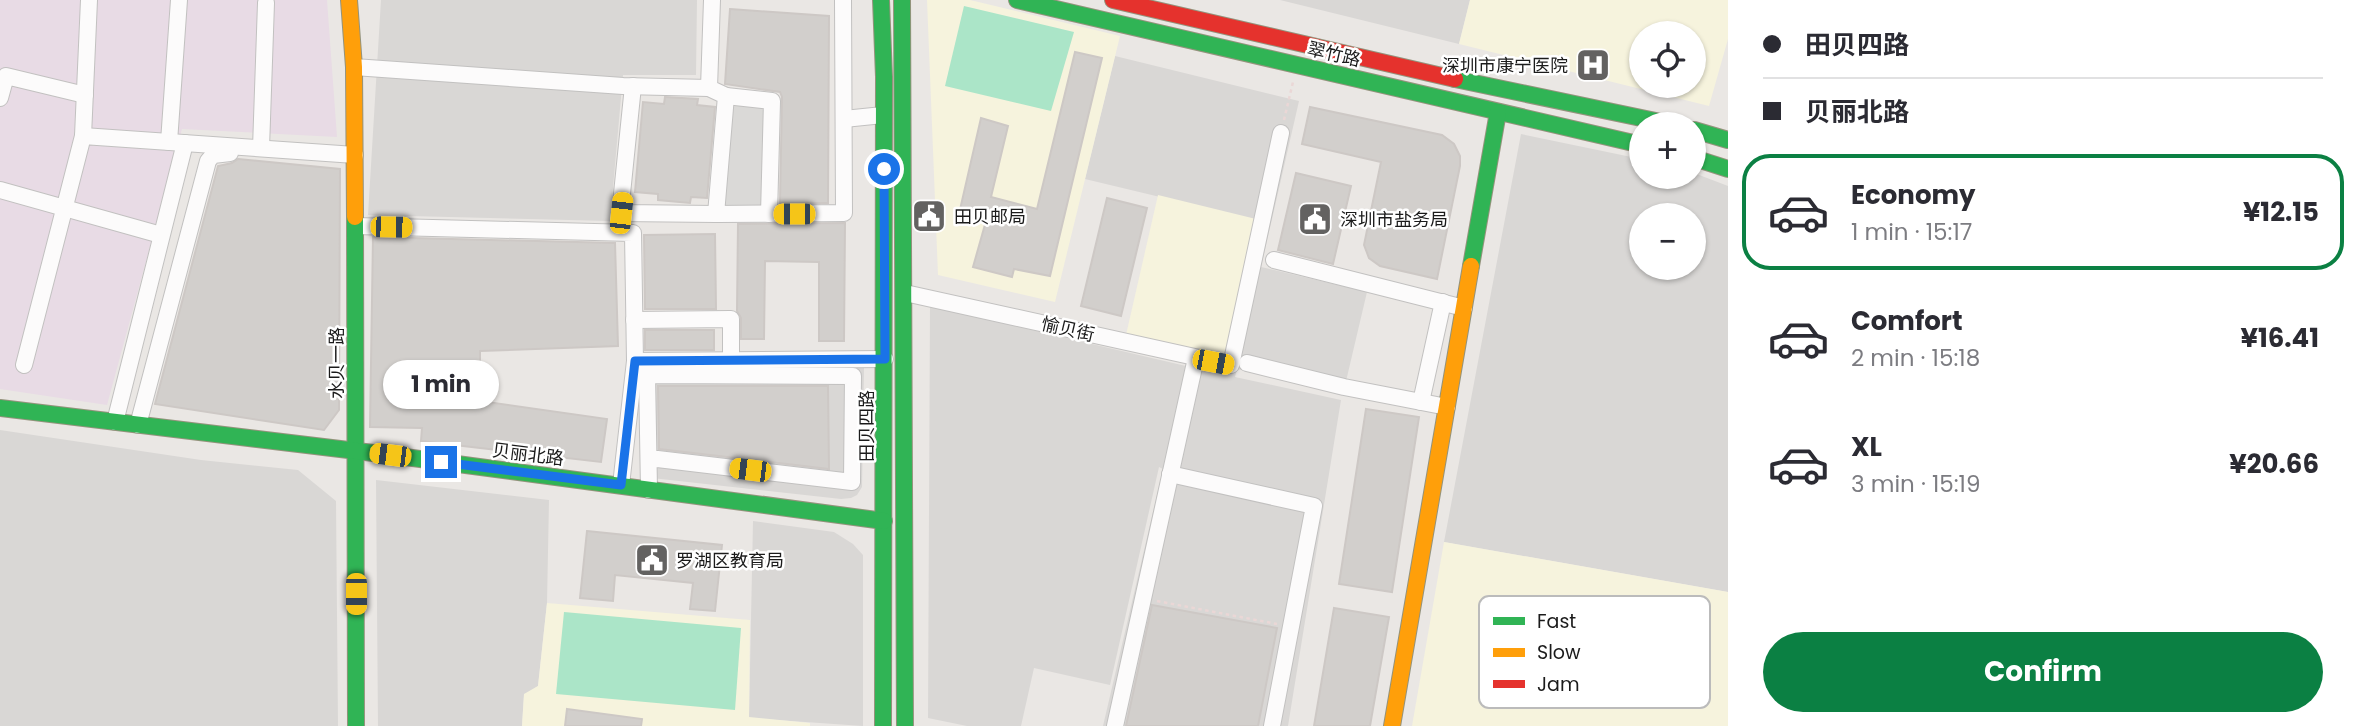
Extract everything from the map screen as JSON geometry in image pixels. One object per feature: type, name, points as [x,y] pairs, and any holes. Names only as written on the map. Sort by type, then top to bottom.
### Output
[{"type":"main road","name":"水贝一路","points":[[349,0],[354,67],[355,160],[356,726]]},
{"type":"main road","name":"田贝四路","points":[[881,0],[884,77],[884,726]]},
{"type":"main road","points":[[902,0],[905,726]]},
{"type":"main road","name":"翠竹路","points":[[1017,0],[1629,142]]},
{"type":"main road","name":"翠竹路","points":[[1113,0],[1478,84],[1629,115]]},
{"type":"main road","points":[[884,77],[903,78]]},
{"type":"main road","points":[[1392,726],[1498,112]]},
{"type":"main road","points":[[1706,134],[1728,140]]},
{"type":"main road","points":[[1706,162],[1728,169]]},
{"type":"main road","name":"贝丽北路","points":[[0,408],[356,451],[884,521]]},
{"type":"street","points":[[24,365],[83,136],[89,0]]},
{"type":"street","points":[[114,422],[161,236],[177,143],[179,0]]},
{"type":"street","points":[[709,88],[712,0]]},
{"type":"street","points":[[633,86],[621,213],[844,214],[843,0]]},
{"type":"street","points":[[261,148],[266,3]]},
{"type":"street","points":[[354,67],[633,86],[709,88],[726,96],[772,101],[769,214]]},
{"type":"street","points":[[0,97],[6,76],[85,95]]},
{"type":"street","points":[[716,214],[726,96]]},
{"type":"street","points":[[844,119],[883,115]]},
{"type":"street","points":[[1239,364],[1281,133]]},
{"type":"street","points":[[83,136],[261,148],[355,160]]},
{"type":"street","points":[[138,425],[208,161],[214,155],[226,153],[355,160]]},
{"type":"street","points":[[0,190],[161,236]]},
{"type":"street","points":[[355,226],[633,233],[635,361],[621,485]]},
{"type":"street","points":[[1274,260],[1464,308]]},
{"type":"street","name":"愉贝街","points":[[905,293],[1196,358],[1239,364],[1447,407]]},
{"type":"street","points":[[1421,402],[1443,302]]},
{"type":"street","points":[[634,320],[731,319],[731,360]]},
{"type":"street","points":[[1115,726],[1196,358]]},
{"type":"street","points":[[635,361],[885,359]]},
{"type":"street","points":[[649,458],[852,482],[853,376],[647,375],[649,489]]},
{"type":"street","points":[[1170,474],[1314,506],[1272,726]]},
{"type":"path","points":[[1286,110],[1297,65]]},
{"type":"path","points":[[1143,598],[1291,627]]},
{"type":"shaded area","points":[[0,0],[327,0],[337,137],[182,129],[107,405],[0,389]]},
{"type":"shaded area","points":[[381,0],[697,0],[696,75],[623,75],[610,221],[368,215]]},
{"type":"shaded area","points":[[927,0],[970,0],[1120,36],[1055,302],[938,275]]},
{"type":"shaded area","points":[[1280,0],[1470,0],[1459,44]]},
{"type":"shaded area","name":"深圳市康宁医院","points":[[1470,0],[1728,0],[1728,39],[1709,106],[1677,98],[1706,98],[1706,21],[1629,21],[1629,86],[1459,44]]},
{"type":"shaded area","points":[[1115,56],[1299,101],[1261,267],[1367,292],[1343,394],[1237,369],[1235,377],[1341,400],[1288,726],[1103,726],[1163,469],[1159,467],[1110,685],[1034,668],[1021,726],[967,726],[928,718],[930,306],[1203,370],[1206,354],[1256,220],[1085,179]]},
{"type":"shaded area","points":[[730,100],[769,104],[765,208],[721,207]]},
{"type":"shaded area","points":[[1521,134],[1629,156],[1629,189],[1706,189],[1706,178],[1728,186],[1728,592],[1444,542]]},
{"type":"shaded area","points":[[1158,195],[1256,219],[1225,359],[1126,335]]},
{"type":"shaded area","points":[[642,367],[864,368],[862,487],[857,495],[841,499],[643,477]]},
{"type":"shaded area","points":[[0,430],[201,460],[298,470],[336,501],[338,726],[0,726]]},
{"type":"shaded area","points":[[376,480],[549,500],[547,603],[538,686],[524,695],[522,726],[378,726]]},
{"type":"shaded area","points":[[753,521],[834,532],[853,544],[863,555],[863,726],[749,718]]},
{"type":"shaded area","points":[[1444,542],[1728,592],[1728,726],[1412,726]]},
{"type":"shaded area","points":[[547,603],[750,620],[749,717],[810,723],[810,726],[522,726],[524,694],[538,686]]},
{"type":"green space","points":[[964,6],[1074,32],[1051,111],[945,86]]},
{"type":"green space","points":[[564,612],[741,628],[735,710],[556,694]]},
{"type":"building","points":[[730,9],[829,16],[828,203],[780,203],[782,97],[780,92],[725,84]]},
{"type":"building","points":[[1075,52],[1102,58],[1050,276],[1014,269],[1012,277],[973,267],[986,221],[959,214],[981,118],[1008,126],[991,197],[1037,209]]},
{"type":"building","points":[[665,97],[698,99],[697,105],[715,107],[707,198],[691,197],[690,203],[658,200],[658,194],[635,192],[643,102],[664,104]]},
{"type":"building","points":[[1310,107],[1442,135],[1454,144],[1460,156],[1460,166],[1437,279],[1380,266],[1369,258],[1364,245],[1381,162],[1302,144]]},
{"type":"building","points":[[238,159],[340,169],[339,410],[324,430],[155,404],[218,166]]},
{"type":"building","name":"深圳市盐务局","points":[[1296,173],[1351,186],[1333,264],[1278,250]]},
{"type":"building","points":[[1107,198],[1147,208],[1121,316],[1081,306]]},
{"type":"building","points":[[845,223],[844,341],[819,341],[819,262],[765,261],[764,339],[741,339],[741,318],[737,311],[738,224]]},
{"type":"building","points":[[715,234],[716,309],[645,309],[644,235]]},
{"type":"building","points":[[373,237],[615,243],[618,346],[480,351],[480,401],[607,419],[601,462],[421,441],[422,428],[370,427]]},
{"type":"building","points":[[645,330],[714,330],[714,350],[645,350]]},
{"type":"building","points":[[658,386],[828,386],[829,469],[659,449]]},
{"type":"building","points":[[1366,409],[1419,417],[1392,592],[1339,584]]},
{"type":"building","name":"罗湖区教育局","points":[[587,531],[722,545],[715,611],[690,609],[693,583],[615,575],[613,601],[580,598]]},
{"type":"building","points":[[1152,605],[1277,628],[1258,726],[1126,726]]},
{"type":"building","points":[[1334,608],[1389,617],[1370,726],[1314,726]]},
{"type":"building","points":[[567,709],[642,719],[641,726],[565,726]]},
{"type":"traffic: fast","points":[[881,0],[884,77],[883,726]]},
{"type":"traffic: fast","points":[[902,0],[905,726]]},
{"type":"traffic: fast","points":[[1017,0],[1629,142]]},
{"type":"traffic: fast","points":[[1455,79],[1629,115]]},
{"type":"traffic: fast","points":[[1471,266],[1498,112]]},
{"type":"traffic: fast","points":[[1706,134],[1728,140]]},
{"type":"traffic: fast","points":[[1706,162],[1728,169]]},
{"type":"traffic: fast","points":[[355,217],[356,726]]},
{"type":"traffic: fast","points":[[0,408],[390,455],[884,521]]},
{"type":"traffic: slow","points":[[349,0],[354,67],[355,217]]},
{"type":"traffic: slow","points":[[1392,726],[1471,266]]},
{"type":"traffic: jam","points":[[1113,0],[1455,79]]},
{"type":"place","name":"深圳市康宁医院","points":[[1593,65]]},
{"type":"place","name":"田贝邮局","points":[[929,216]]},
{"type":"place","name":"深圳市盐务局","points":[[1315,219]]},
{"type":"place","name":"罗湖区教育局","points":[[652,560]]},
{"type":"route","points":[[441,462],[621,485],[635,361],[885,359],[884,169]]}]
